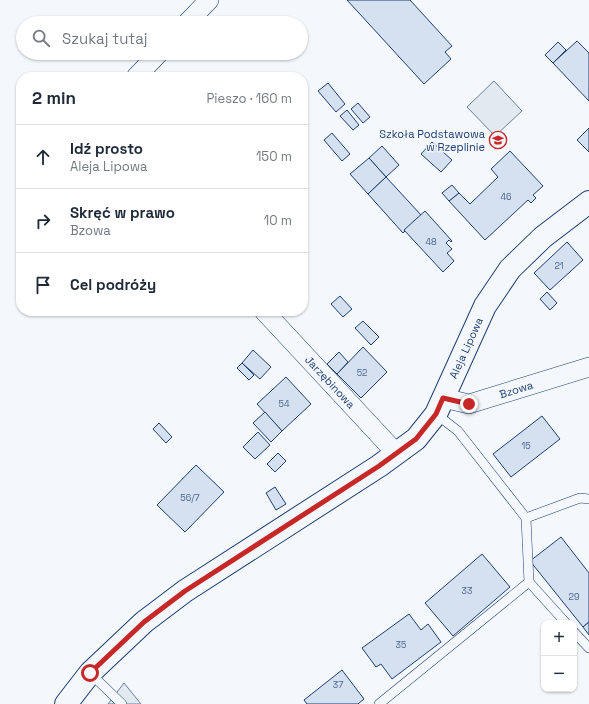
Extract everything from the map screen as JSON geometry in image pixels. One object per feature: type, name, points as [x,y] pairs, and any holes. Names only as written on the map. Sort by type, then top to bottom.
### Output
[{"type":"street","points":[[194,16],[209,0]]},
{"type":"street","points":[[141,72],[152,60]]},
{"type":"street","name":"Aleja Lipowa","points":[[66,704],[90,673],[144,622],[185,591],[416,439],[440,406],[485,306],[510,269],[544,237],[589,202]]},
{"type":"street","name":"Jarzębinowa","points":[[269,316],[396,453]]},
{"type":"street","name":"Bzowa","points":[[440,406],[469,404],[589,368]]},
{"type":"lane","points":[[440,406],[526,518],[529,582],[563,620]]},
{"type":"lane","points":[[526,518],[580,498],[589,499]]},
{"type":"lane","points":[[379,704],[529,582]]},
{"type":"lane","points":[[577,635],[589,648]]},
{"type":"lane","points":[[90,673],[122,704]]},
{"type":"shaded area","points":[[494,81],[522,111],[495,136],[467,107]]},
{"type":"shaded area","points":[[124,683],[141,704],[108,704]]},
{"type":"building","points":[[347,0],[410,0],[452,46],[445,52],[451,59],[424,84]]},
{"type":"building","points":[[577,41],[589,53],[589,101],[553,63]]},
{"type":"building","points":[[558,42],[566,50],[553,63],[545,55]]},
{"type":"building","points":[[328,83],[345,104],[336,112],[318,91]]},
{"type":"building","points":[[358,103],[370,117],[363,123],[351,109]]},
{"type":"building","points":[[347,110],[359,125],[353,130],[340,116]]},
{"type":"building","points":[[589,128],[589,152],[577,140]]},
{"type":"building","points":[[332,133],[350,154],[342,161],[324,140]]},
{"type":"building","points":[[432,142],[452,160],[441,172],[421,154]]},
{"type":"building","points":[[382,146],[399,165],[386,177],[369,158]]},
{"type":"building","points":[[510,151],[543,186],[533,195],[536,198],[531,203],[528,200],[485,240],[449,201],[459,193],[470,204],[498,177],[491,169]]},
{"type":"building","points":[[369,158],[386,177],[368,194],[350,174]]},
{"type":"building","points":[[386,177],[421,215],[403,233],[368,194]]},
{"type":"building","points":[[452,185],[459,193],[449,201],[442,193]]},
{"type":"building","points":[[425,211],[452,241],[451,242],[449,240],[446,243],[452,249],[447,253],[454,261],[443,272],[404,230]]},
{"type":"building","points":[[567,242],[583,260],[550,290],[534,273]]},
{"type":"building","points":[[547,292],[557,303],[550,310],[540,299]]},
{"type":"building","points":[[340,296],[352,309],[343,317],[331,304]]},
{"type":"building","points":[[363,321],[379,337],[371,345],[355,328]]},
{"type":"building","points":[[363,347],[387,372],[361,398],[337,374]]},
{"type":"building","points":[[253,350],[271,367],[260,379],[242,363]]},
{"type":"building","points":[[339,352],[348,362],[337,374],[327,364]]},
{"type":"building","points":[[242,363],[254,375],[249,380],[237,368]]},
{"type":"building","points":[[286,377],[311,404],[282,431],[257,404]]},
{"type":"building","points":[[265,412],[282,431],[271,442],[253,423]]},
{"type":"building","points":[[542,416],[560,439],[511,477],[493,454]]},
{"type":"building","points":[[159,423],[172,437],[166,443],[153,429]]},
{"type":"building","points":[[258,432],[270,445],[255,459],[243,447]]},
{"type":"building","points":[[278,453],[286,461],[275,472],[267,464]]},
{"type":"building","points":[[196,465],[224,492],[185,532],[157,505]]},
{"type":"building","points":[[275,487],[286,504],[276,510],[266,493]]},
{"type":"building","points":[[561,537],[589,573],[589,622],[583,627],[530,561]]},
{"type":"building","points":[[482,554],[510,587],[453,636],[425,603]]},
{"type":"building","points":[[409,614],[421,630],[428,624],[441,642],[392,679],[381,664],[376,667],[362,648]]},
{"type":"building","points":[[589,622],[589,635],[583,627]]},
{"type":"building","points":[[342,670],[364,699],[358,704],[307,704],[304,700]]},
{"type":"place","name":"Szkoła Podstawowa w Rzeplinie","points":[[498,140]]},
{"type":"route","points":[[90,673],[144,622],[185,591],[379,466],[416,439],[436,414],[443,398],[469,404]]}]
